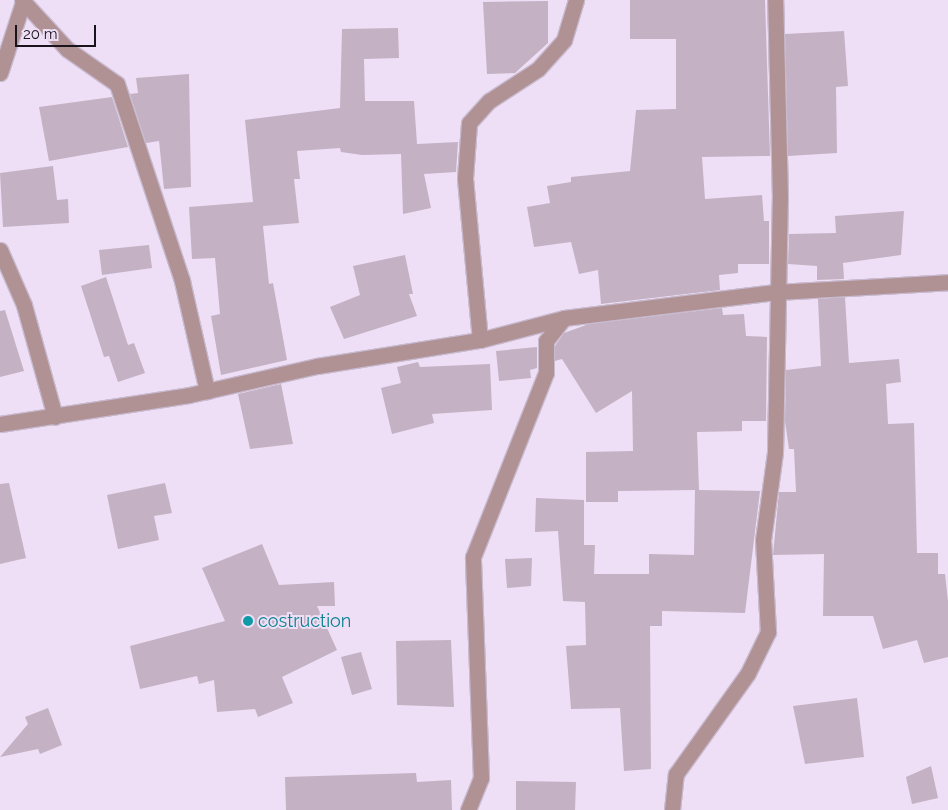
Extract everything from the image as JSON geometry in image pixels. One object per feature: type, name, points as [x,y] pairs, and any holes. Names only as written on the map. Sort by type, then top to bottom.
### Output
[{"type":"street","points":[[480,340],[464,178],[468,124],[489,102],[538,69],[564,40],[576,0]]},
{"type":"street","points":[[672,810],[676,774],[748,673],[768,632],[763,540],[775,452],[780,198],[775,0]]},
{"type":"street","points":[[0,73],[22,2],[67,48],[116,84],[182,281],[207,391]]},
{"type":"street","points":[[0,250],[24,305],[55,417]]},
{"type":"street","points":[[0,424],[55,417],[207,391],[316,366],[480,340],[564,318],[777,292],[948,282]]},
{"type":"street","points":[[468,810],[481,778],[472,557],[546,374],[546,341],[564,318]]},
{"type":"building","points":[[630,0],[765,0],[770,156],[702,157],[705,199],[762,195],[764,221],[769,221],[769,264],[738,264],[738,273],[719,275],[720,290],[601,304],[598,270],[579,274],[571,242],[534,247],[527,207],[550,203],[547,186],[571,182],[571,177],[630,171],[636,110],[676,109],[676,39],[630,39]]},
{"type":"building","points":[[548,1],[548,43],[515,73],[487,74],[483,2]]},
{"type":"building","points":[[398,28],[399,58],[364,59],[365,101],[414,101],[417,144],[458,142],[456,172],[424,174],[431,208],[403,214],[401,154],[362,155],[341,152],[340,148],[297,151],[300,179],[294,179],[299,223],[263,226],[269,284],[273,283],[287,360],[221,375],[211,316],[220,314],[215,258],[192,259],[189,207],[253,202],[245,120],[340,108],[342,29]]},
{"type":"building","points":[[844,31],[848,86],[836,87],[837,153],[788,156],[785,34]]},
{"type":"building","points":[[189,74],[191,187],[164,189],[159,141],[146,143],[130,94],[138,93],[136,78]]},
{"type":"building","points":[[112,97],[128,147],[49,161],[39,107]]},
{"type":"building","points":[[53,166],[57,200],[68,199],[69,223],[3,227],[0,173]]},
{"type":"building","points":[[904,211],[901,255],[843,263],[844,279],[817,280],[817,266],[788,264],[789,234],[836,233],[835,216]]},
{"type":"building","points":[[149,245],[152,268],[102,275],[99,250]]},
{"type":"building","points":[[405,255],[413,294],[409,294],[417,316],[344,339],[330,307],[360,295],[353,266]]},
{"type":"building","points":[[106,277],[128,345],[134,343],[145,373],[118,382],[109,356],[104,357],[81,286]]},
{"type":"building","points":[[845,297],[849,363],[899,359],[901,382],[886,384],[888,424],[914,423],[917,553],[938,553],[938,574],[945,574],[948,601],[948,657],[924,663],[917,640],[883,649],[873,616],[823,616],[824,554],[773,555],[779,492],[796,492],[794,449],[789,449],[785,421],[786,370],[821,366],[818,299]]},
{"type":"building","points":[[722,308],[723,315],[744,314],[746,336],[767,337],[766,421],[742,421],[742,431],[697,432],[699,490],[760,491],[745,613],[662,611],[662,626],[650,626],[651,769],[624,771],[620,708],[571,709],[566,646],[586,645],[585,602],[563,601],[558,531],[535,532],[536,498],[584,500],[584,545],[595,545],[594,574],[649,574],[649,554],[694,555],[695,490],[618,491],[618,502],[586,502],[586,452],[633,451],[632,391],[596,413],[562,359],[555,361],[555,346],[564,333],[589,324]]},
{"type":"building","points":[[5,310],[24,371],[0,377],[0,311]]},
{"type":"building","points":[[537,347],[537,368],[530,370],[531,378],[499,381],[496,351]]},
{"type":"building","points":[[418,362],[420,367],[490,364],[492,410],[432,414],[434,423],[392,434],[381,388],[401,383],[397,367]]},
{"type":"building","points":[[281,384],[293,444],[250,449],[238,394]]},
{"type":"building","points":[[9,483],[26,558],[0,564],[0,484]]},
{"type":"building","points":[[165,483],[172,513],[154,516],[159,540],[118,549],[107,495]]},
{"type":"building","points":[[262,544],[279,585],[334,582],[335,606],[317,606],[337,650],[282,677],[293,703],[258,717],[255,709],[217,712],[214,680],[199,684],[197,676],[140,689],[130,646],[225,621],[202,568]]},
{"type":"building","points":[[532,558],[531,586],[507,588],[505,559]]},
{"type":"building","points":[[451,640],[454,707],[397,705],[396,641]]},
{"type":"building","points":[[361,652],[372,689],[352,695],[341,657]]},
{"type":"building","points":[[857,698],[864,757],[805,764],[793,706]]},
{"type":"building","points":[[48,708],[62,745],[40,754],[38,749],[0,757],[28,724],[25,717]]},
{"type":"building","points":[[931,766],[938,798],[912,804],[906,777]]},
{"type":"building","points":[[416,773],[417,782],[451,780],[452,810],[286,810],[285,777]]},
{"type":"building","points":[[516,781],[576,782],[575,810],[516,810]]},
{"type":"place","name":"costruction","points":[[248,621]]}]
